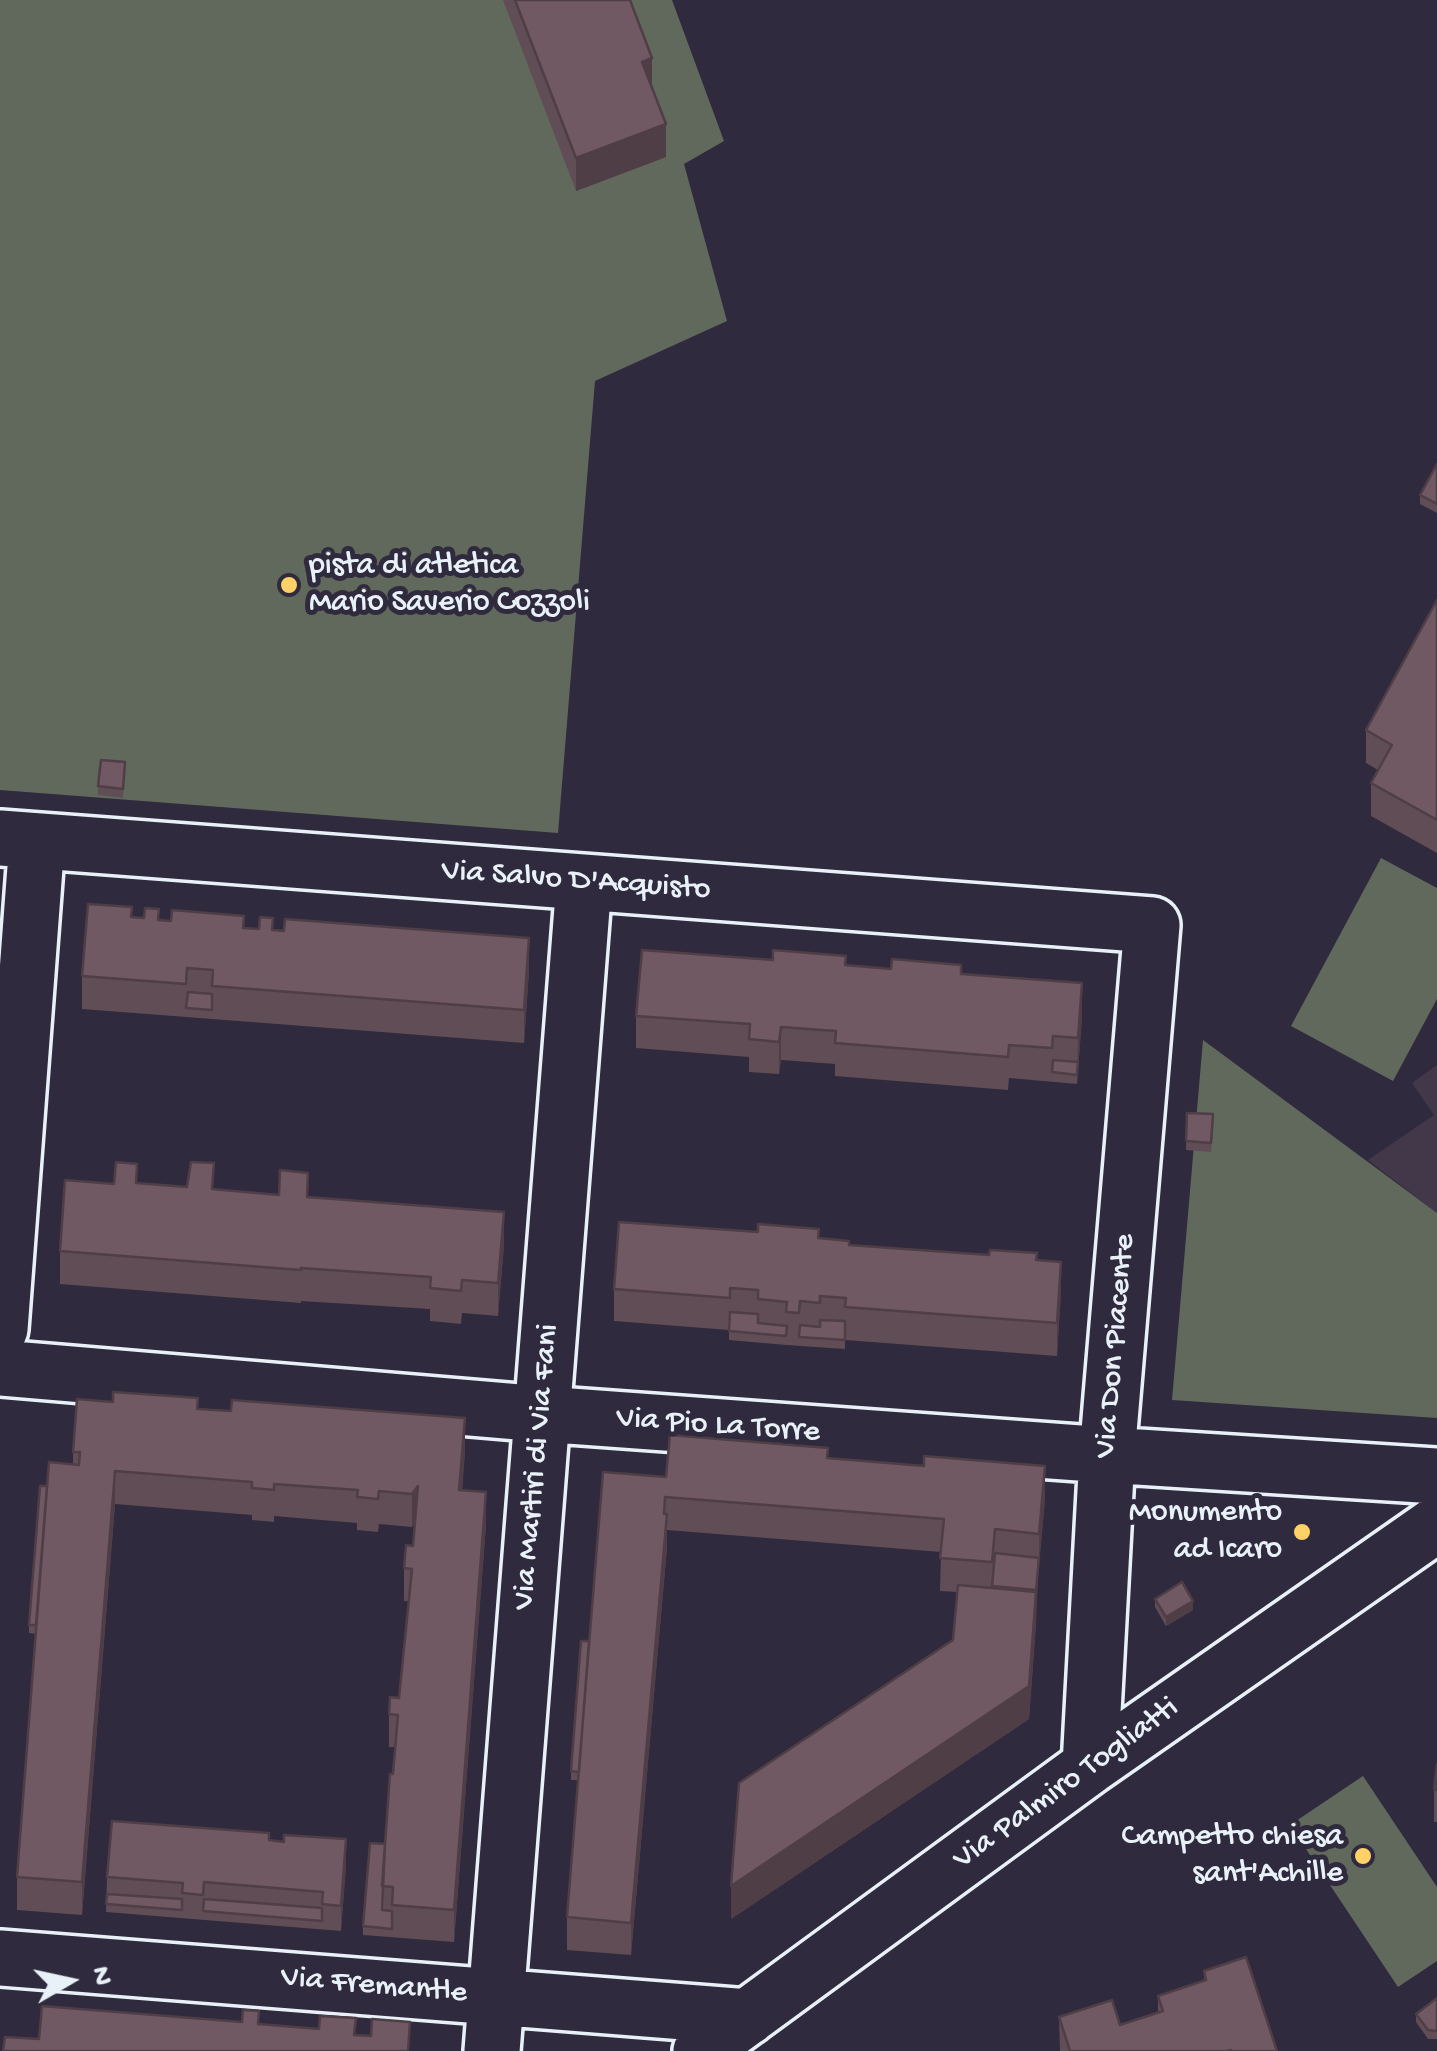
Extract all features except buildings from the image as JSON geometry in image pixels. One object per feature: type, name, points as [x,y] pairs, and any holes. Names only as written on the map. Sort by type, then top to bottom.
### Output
[{"type":"street","name":"Via Salvo D'Acquisto","points":[[18,840],[1152,926]]},
{"type":"street","points":[[0,1329],[18,840]]},
{"type":"street","name":"Via Martiri di Via Fani","points":[[492,2051],[584,882]]},
{"type":"street","name":"Via Don Piacente","points":[[1090,1766],[1107,1455],[1152,926]]},
{"type":"street","name":"Via Pio La Torre","points":[[0,1368],[542,1414],[1437,1476]]},
{"type":"street","name":"Via Palmiro Togliatti","points":[[700,2051],[1090,1766],[1437,1524]]},
{"type":"street","name":"Via Fremantle","points":[[0,1958],[748,2017]]},
{"type":"shaded area","points":[[1437,1065],[1437,1213],[1368,1160],[1434,1115],[1412,1083]]},
{"type":"green space","name":"pista di atletica Mario Saverio Cozzoli","points":[[0,0],[672,0],[724,141],[684,164],[727,321],[595,381],[558,833],[0,790]]},
{"type":"green space","points":[[1381,858],[1437,888],[1437,999],[1393,1081],[1291,1026]]},
{"type":"green space","points":[[1203,1040],[1437,1213],[1437,1418],[1172,1400]]},
{"type":"green space","name":"Campetto chiesa sant'Achille","points":[[1363,1776],[1437,1887],[1437,1961],[1398,1987],[1290,1825]]},
{"type":"place","name":"pista di atletica Mario Saverio Cozzoli","points":[[289,585]]},
{"type":"place","name":"Monumento ad Icaro","points":[[1302,1532]]},
{"type":"place","name":"Campetto chiesa sant'Achille","points":[[1363,1856]]}]
